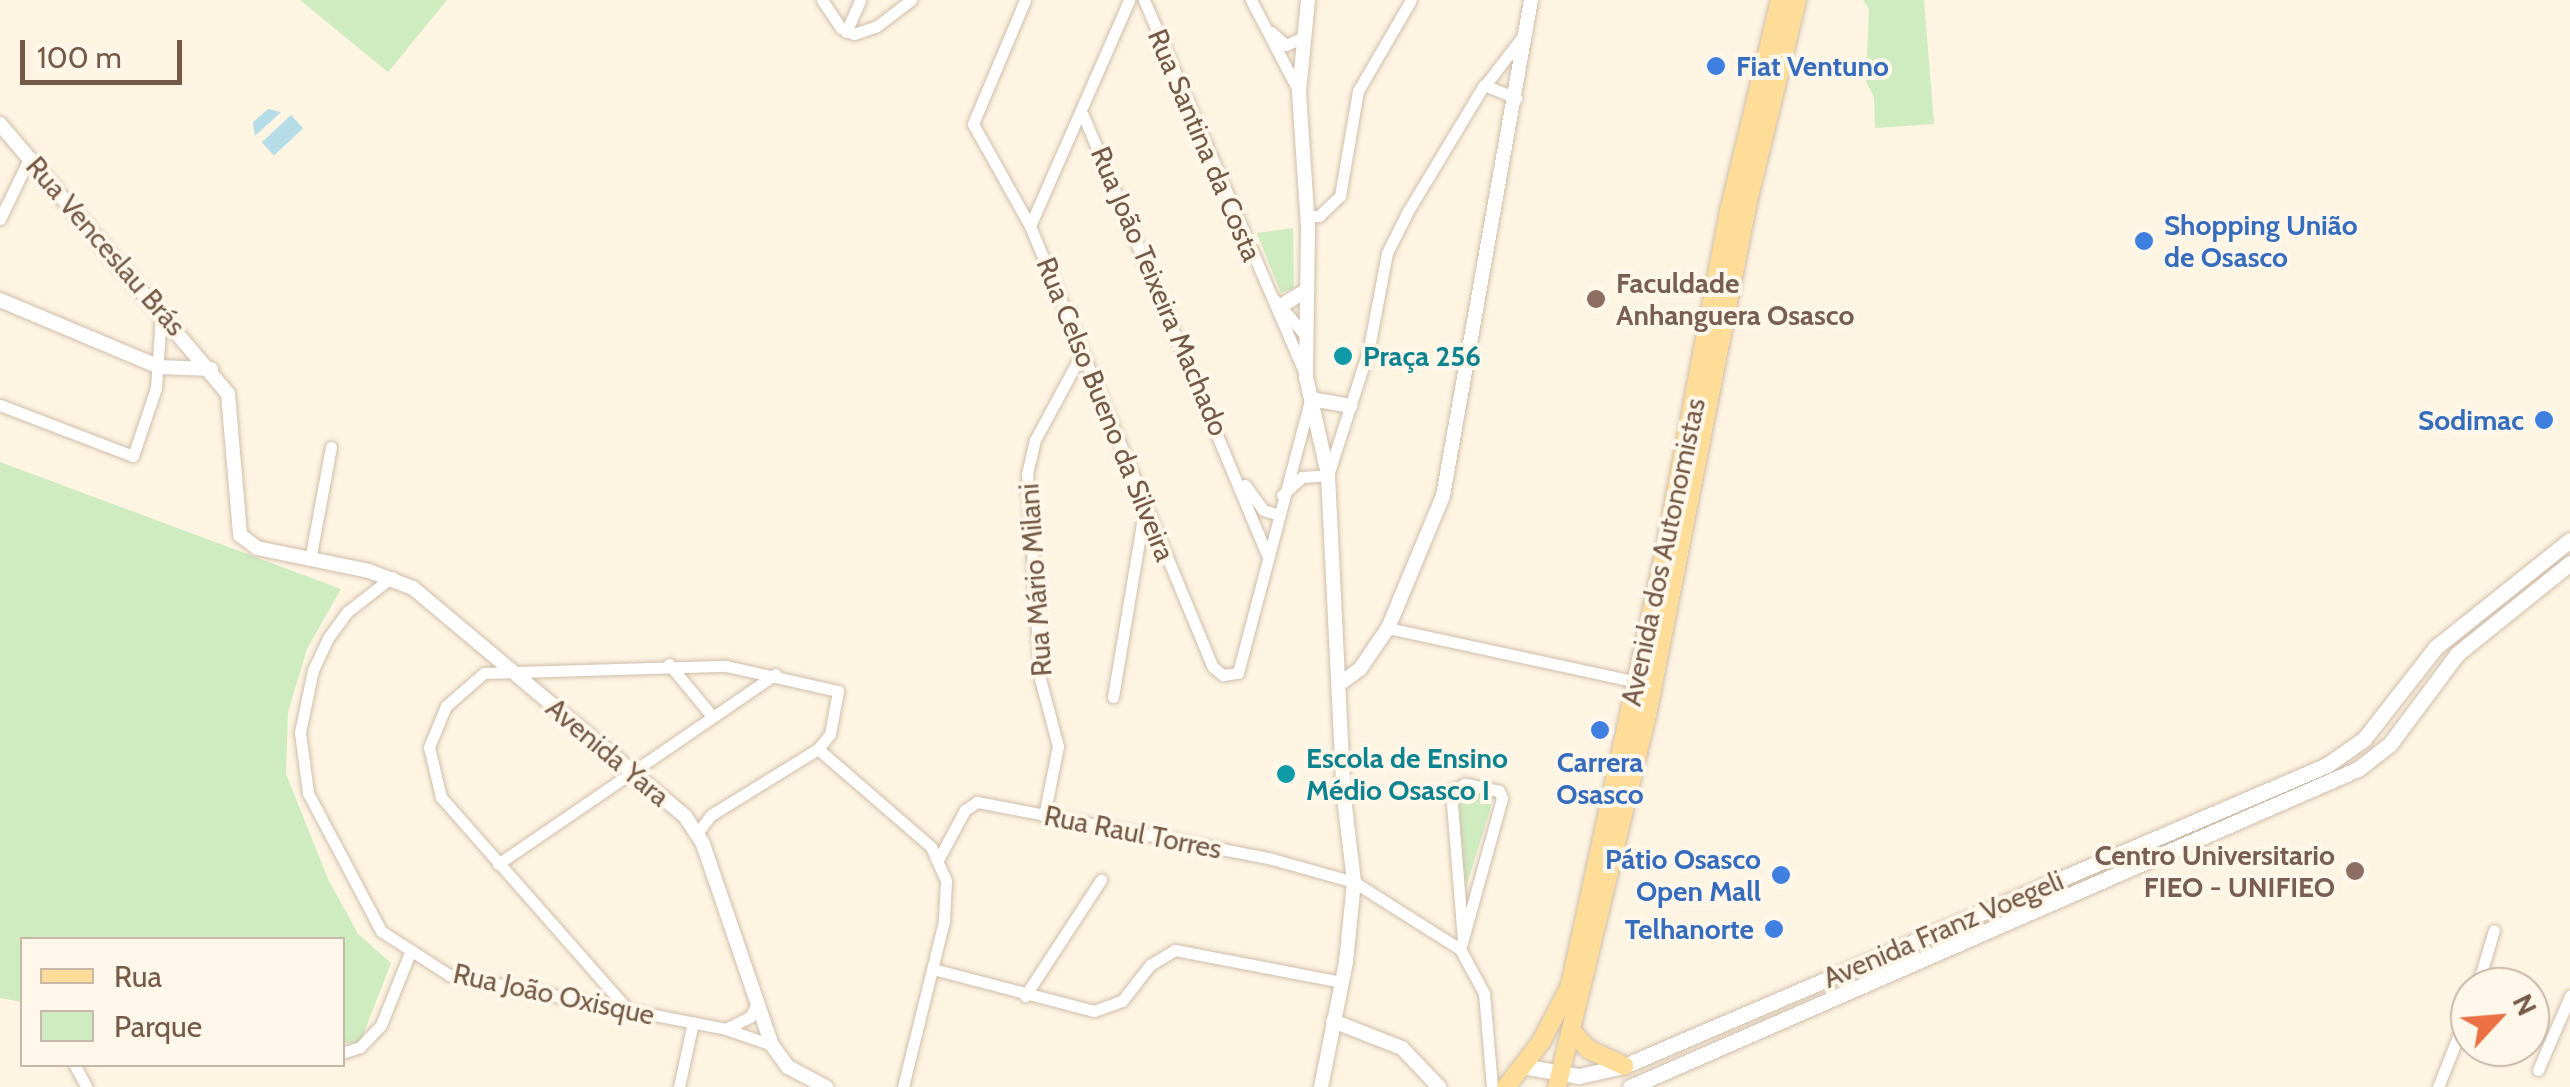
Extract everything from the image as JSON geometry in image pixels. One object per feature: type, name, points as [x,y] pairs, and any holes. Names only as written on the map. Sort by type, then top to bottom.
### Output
[{"type":"main road","name":"Avenida dos Autonomistas","points":[[1506,1087],[1570,986],[1636,682],[1729,211],[1780,0]]},
{"type":"main road","name":"Avenida dos Autonomistas","points":[[1559,1081],[1575,1034],[1647,715],[1748,201],[1797,0]]},
{"type":"main road","name":"Avenida Franz Voegeli","points":[[1522,1066],[1559,1081],[1624,1066],[2327,765],[2369,733],[2436,647],[2570,540]]},
{"type":"main road","name":"Avenida Franz Voegeli","points":[[1630,1087],[2342,778],[2378,755],[2395,737],[2446,667],[2570,564]]},
{"type":"main road","points":[[2494,624],[2514,602],[2516,582]]},
{"type":"main road","points":[[2369,733],[2395,737]]},
{"type":"main road","points":[[2369,733],[2378,755]]},
{"type":"main road","points":[[1575,1034],[1588,1049],[1624,1066]]},
{"type":"main road","points":[[1694,1036],[1702,1056]]},
{"type":"street","points":[[822,0],[846,32]]},
{"type":"street","points":[[846,32],[860,0]]},
{"type":"street","points":[[846,32],[869,31],[911,0]]},
{"type":"street","name":"Rua Celso Bueno da Silveira","points":[[1025,0],[974,115],[976,130],[1030,226],[1213,666],[1223,676],[1238,673],[1267,554]]},
{"type":"street","points":[[1030,226],[1083,115],[1129,0]]},
{"type":"street","name":"Rua Santina da Costa","points":[[1144,0],[1265,291],[1306,377]]},
{"type":"street","points":[[1308,0],[1299,92],[1306,216],[1306,377],[1328,475],[1342,682],[1344,797],[1354,882],[1341,982],[1321,1087]]},
{"type":"street","points":[[1306,216],[1319,216],[1340,196],[1358,90],[1411,0]]},
{"type":"street","points":[[1342,682],[1360,669],[1388,628],[1443,496],[1531,0]]},
{"type":"street","points":[[1253,4],[1286,45],[1302,38]]},
{"type":"street","points":[[1253,4],[1299,92]]},
{"type":"street","points":[[1328,475],[1350,406],[1392,239],[1486,84],[1526,32]]},
{"type":"street","points":[[1486,84],[1516,98]]},
{"type":"street","name":"Rua João Teixeira Machado","points":[[1083,115],[1235,469],[1267,554]]},
{"type":"street","name":"Rua Venceslau Brás","points":[[0,124],[161,309],[211,370],[231,402],[238,530],[257,548]]},
{"type":"street","points":[[0,220],[30,157]]},
{"type":"street","points":[[1282,306],[1307,290]]},
{"type":"street","name":"Rua Santina da Costa","points":[[1265,291],[1299,321],[1307,342]]},
{"type":"street","points":[[0,300],[159,368],[211,370]]},
{"type":"street","points":[[0,405],[125,458],[136,452],[159,368],[161,309]]},
{"type":"street","name":"Rua Mário Milani","points":[[1044,816],[1058,746],[1040,680],[1027,474],[1035,440],[1082,353]]},
{"type":"street","points":[[1310,400],[1350,406]]},
{"type":"street","points":[[1267,554],[1310,400]]},
{"type":"street","points":[[310,560],[331,447]]},
{"type":"street","points":[[1292,455],[1302,477]]},
{"type":"street","name":"Rua João Teixeira Machado","points":[[1235,469],[1257,504],[1276,514]]},
{"type":"street","points":[[1280,498],[1302,477],[1328,475]]},
{"type":"street","points":[[1113,697],[1145,506]]},
{"type":"street","name":"Avenida Yara","points":[[257,548],[392,578],[685,816],[698,832],[772,1046]]},
{"type":"street","name":"Rua João Oxisque","points":[[392,578],[347,612],[328,638],[313,670],[300,764],[363,907],[409,955],[449,975],[726,1029],[772,1046]]},
{"type":"street","points":[[1388,628],[1636,682]]},
{"type":"street","points":[[669,664],[712,716]]},
{"type":"street","points":[[629,1011],[441,797],[430,748],[446,706],[467,683],[510,670],[669,664],[775,674],[838,692],[830,734],[818,748],[712,816],[698,832]]},
{"type":"street","points":[[498,864],[775,674]]},
{"type":"street","points":[[818,748],[892,808],[939,858],[946,892],[933,969],[903,1087]]},
{"type":"street","points":[[1462,944],[1502,798],[1499,790],[1465,784],[1452,791],[1462,944],[1484,993],[1492,1087]]},
{"type":"street","name":"Rua Raul Torres","points":[[939,858],[974,803],[1272,859],[1354,882],[1462,944]]},
{"type":"street","points":[[685,816],[712,816]]},
{"type":"street","points":[[1025,996],[1101,880]]},
{"type":"street","points":[[2484,967],[2494,930]]},
{"type":"street","points":[[933,969],[1025,996],[1105,1011],[1122,1001],[1158,958],[1176,950],[1341,982]]},
{"type":"street","points":[[345,1052],[360,1047],[381,1025],[409,955]]},
{"type":"street","points":[[2538,1070],[2570,996]]},
{"type":"street","points":[[726,1029],[750,1017],[758,1002]]},
{"type":"street","points":[[1333,1021],[1402,1048],[1439,1087]]},
{"type":"street","points":[[679,1087],[693,1022]]},
{"type":"street","points":[[772,1046],[788,1067],[826,1087]]},
{"type":"street","points":[[2438,1087],[2450,1057]]},
{"type":"green space","points":[[300,0],[447,0],[388,72]]},
{"type":"green space","points":[[1863,0],[1924,0],[1934,124],[1875,128],[1874,97],[1866,82],[1869,9]]},
{"type":"green space","points":[[1293,228],[1294,288],[1281,293],[1257,233]]},
{"type":"green space","points":[[0,462],[341,589],[307,649],[288,712],[286,774],[328,879],[358,934],[391,963],[360,1043],[345,1043],[345,937],[20,937],[20,1002],[0,998]]},
{"type":"green space","points":[[1457,791],[1494,797],[1463,897]]},
{"type":"water","points":[[268,109],[281,112],[255,136],[253,122]]},
{"type":"water","points":[[291,115],[303,128],[274,155],[262,142]]},
{"type":"place","name":"Fiat Ventuno","points":[[1716,66]]},
{"type":"place","name":"Shopping União de Osasco","points":[[2144,241]]},
{"type":"place","name":"Faculdade Anhanguera Osasco","points":[[1596,299]]},
{"type":"place","name":"Praça 256","points":[[1343,356]]},
{"type":"place","name":"Sodimac","points":[[2544,420]]},
{"type":"place","name":"Carrera Osasco","points":[[1600,730]]},
{"type":"place","name":"Escola de Ensino Médio Osasco I","points":[[1286,774]]},
{"type":"place","name":"Centro Universitario FIEO - UNIFIEO","points":[[2355,871]]},
{"type":"place","name":"Pátio Osasco Open Mall","points":[[1781,875]]},
{"type":"place","name":"Telhanorte","points":[[1774,929]]}]
